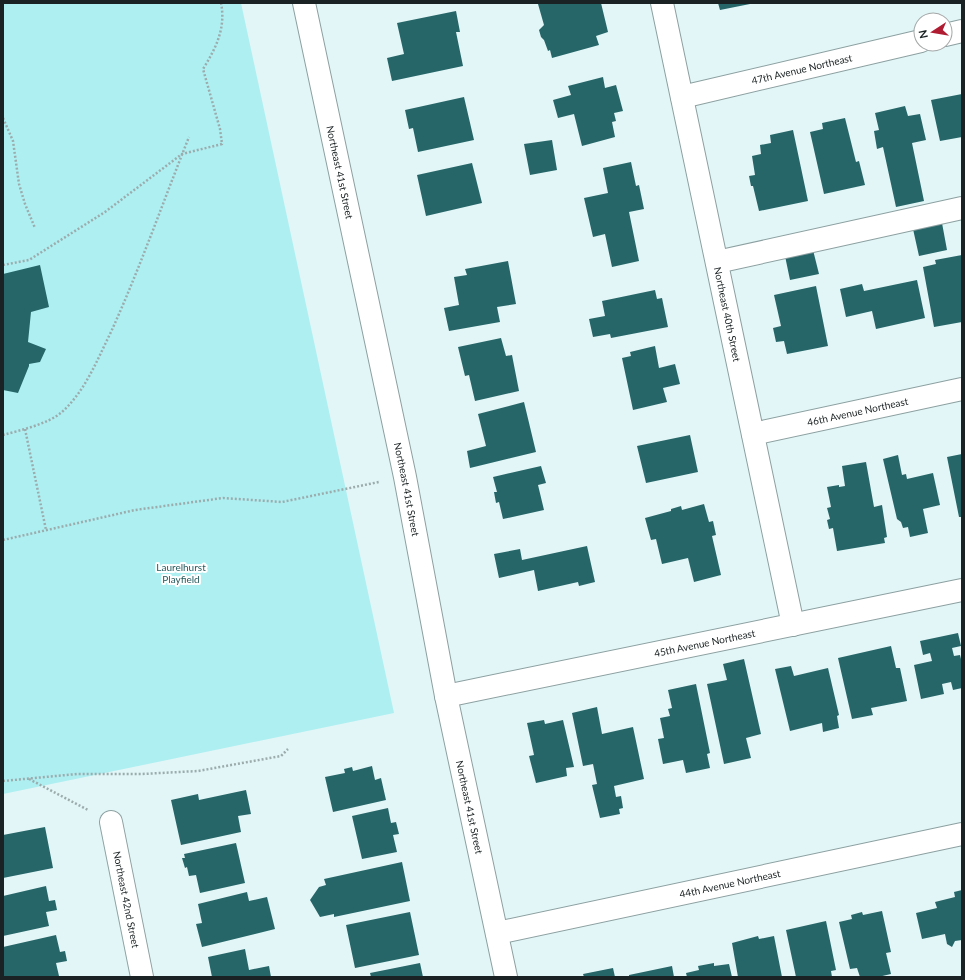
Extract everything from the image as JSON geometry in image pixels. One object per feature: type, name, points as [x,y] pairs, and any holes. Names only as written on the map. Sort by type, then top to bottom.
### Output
[{"type":"street","name":"Northeast 41st Street","points":[[304,3],[405,477],[446,696],[506,977]]},
{"type":"street","name":"Northeast 40th Street","points":[[662,3],[793,626]]},
{"type":"street","name":"47th Avenue Northeast","points":[[682,97],[913,43]]},
{"type":"street","points":[[717,262],[962,208]]},
{"type":"street","name":"46th Avenue Northeast","points":[[753,434],[962,389]]},
{"type":"street","name":"45th Avenue Northeast","points":[[446,696],[793,626],[962,590]]},
{"type":"street","name":"Northeast 42nd Street","points":[[111,822],[142,977]]},
{"type":"street","name":"44th Avenue Northeast","points":[[497,933],[962,834]]},
{"type":"path","points":[[3,265],[29,260],[105,212],[182,154],[222,144],[220,129],[203,69],[214,52],[222,28],[223,14],[221,3]]},
{"type":"path","points":[[3,118],[13,141],[19,184],[24,204],[35,228]]},
{"type":"path","points":[[3,435],[25,429],[60,413],[73,401],[89,379],[125,300],[189,136]]},
{"type":"path","points":[[25,429],[46,530]]},
{"type":"path","points":[[3,540],[136,510],[223,498],[282,502],[405,477]]},
{"type":"path","points":[[3,781],[77,774],[142,774],[198,771],[281,756],[288,749]]},
{"type":"path","points":[[28,778],[111,822]]},
{"type":"green space","name":"Laurelhurst Playfield","points":[[3,3],[241,3],[394,713],[3,794]]},
{"type":"building","points":[[601,3],[608,32],[596,36],[599,45],[552,58],[550,50],[548,51],[539,30],[544,25],[538,4]]},
{"type":"building","points":[[718,3],[750,3],[750,4],[720,10]]},
{"type":"building","points":[[456,11],[460,32],[456,32],[463,66],[392,81],[387,58],[404,54],[397,23]]},
{"type":"building","points":[[603,77],[605,88],[616,85],[623,111],[614,113],[616,121],[612,122],[615,137],[582,146],[574,114],[558,118],[553,100],[571,95],[568,86]]},
{"type":"building","points":[[962,94],[962,137],[940,141],[931,100]]},
{"type":"building","points":[[464,97],[474,140],[418,152],[413,128],[409,129],[405,110]]},
{"type":"building","points":[[905,106],[908,116],[920,114],[926,140],[912,143],[924,201],[896,207],[883,147],[877,149],[874,131],[879,130],[875,113]]},
{"type":"building","points":[[845,118],[856,162],[859,161],[865,185],[824,194],[810,132],[823,129],[822,123]]},
{"type":"building","points":[[793,130],[808,201],[759,211],[749,176],[755,175],[752,156],[761,154],[760,145],[771,143],[770,135]]},
{"type":"building","points":[[552,140],[557,170],[530,175],[524,144]]},
{"type":"building","points":[[631,162],[636,186],[639,185],[644,209],[629,212],[639,261],[612,267],[605,234],[593,237],[584,198],[608,193],[603,168]]},
{"type":"building","points":[[472,163],[482,203],[426,216],[417,175]]},
{"type":"building","points":[[942,223],[947,250],[919,256],[913,229]]},
{"type":"building","points":[[813,250],[819,274],[790,280],[785,256]]},
{"type":"building","points":[[962,255],[962,322],[934,327],[923,267],[936,264],[935,260]]},
{"type":"building","points":[[508,261],[516,304],[497,307],[500,322],[449,331],[444,308],[459,305],[454,277],[467,275],[465,269]]},
{"type":"building","points":[[40,265],[49,307],[31,312],[28,342],[46,349],[40,362],[29,364],[18,393],[3,390],[3,274]]},
{"type":"building","points":[[917,280],[925,318],[876,329],[872,311],[846,317],[840,289],[862,284],[864,291]]},
{"type":"building","points":[[816,286],[828,346],[787,354],[784,341],[776,342],[773,328],[781,326],[774,295]]},
{"type":"building","points":[[655,290],[657,299],[662,298],[668,327],[611,338],[610,334],[593,337],[589,319],[605,316],[602,301]]},
{"type":"building","points":[[501,338],[506,356],[512,355],[519,391],[475,401],[469,375],[465,376],[458,347]]},
{"type":"building","points":[[655,346],[659,368],[675,364],[680,384],[663,388],[667,402],[633,410],[622,358],[631,356],[630,352]]},
{"type":"building","points":[[524,402],[536,452],[470,468],[467,451],[486,446],[478,414]]},
{"type":"building","points":[[690,435],[698,472],[646,483],[637,446]]},
{"type":"building","points":[[962,454],[962,517],[959,517],[947,457]]},
{"type":"building","points":[[898,455],[902,475],[906,474],[907,479],[933,473],[940,505],[923,509],[928,533],[910,537],[908,527],[903,528],[901,522],[897,519],[883,459]]},
{"type":"building","points":[[866,462],[874,507],[882,505],[887,537],[884,538],[885,543],[837,551],[833,528],[829,529],[827,520],[830,519],[827,508],[831,507],[827,487],[839,485],[839,487],[845,486],[842,466]]},
{"type":"building","points":[[541,466],[546,483],[538,485],[544,510],[503,519],[499,502],[496,503],[494,492],[497,492],[493,477]]},
{"type":"building","points":[[704,504],[709,522],[713,521],[716,535],[712,536],[721,575],[694,582],[688,558],[662,564],[656,539],[651,540],[645,518],[671,511],[671,509],[681,506],[682,510]]},
{"type":"building","points":[[587,546],[595,582],[579,586],[578,582],[538,591],[534,570],[499,578],[494,554],[520,549],[522,560]]},
{"type":"building","points":[[958,633],[961,646],[952,648],[954,656],[960,655],[962,663],[962,688],[953,690],[951,682],[942,684],[944,694],[921,699],[914,665],[932,661],[930,653],[923,655],[920,641]]},
{"type":"building","points":[[891,646],[896,668],[900,668],[907,701],[871,708],[873,715],[852,719],[838,658]]},
{"type":"building","points":[[744,659],[761,734],[746,738],[751,758],[724,764],[707,684],[727,680],[723,664]]},
{"type":"building","points":[[791,666],[794,676],[828,668],[839,715],[837,716],[839,728],[823,732],[822,723],[790,731],[775,669]]},
{"type":"building","points":[[696,684],[710,753],[707,754],[710,768],[686,773],[683,760],[663,764],[658,739],[664,738],[660,718],[670,716],[668,709],[672,708],[668,690]]},
{"type":"building","points":[[597,707],[602,734],[633,727],[644,779],[614,786],[616,797],[621,796],[623,808],[619,809],[620,814],[600,818],[592,785],[597,784],[593,764],[583,766],[572,713]]},
{"type":"building","points":[[544,720],[545,724],[563,720],[574,767],[566,768],[567,776],[536,783],[529,756],[534,755],[527,723]]},
{"type":"building","points":[[372,766],[375,780],[381,778],[386,800],[333,812],[325,777],[345,773],[344,769],[352,767],[353,771]]},
{"type":"building","points":[[246,790],[251,814],[238,816],[241,832],[181,845],[171,800],[198,794],[199,800]]},
{"type":"building","points":[[388,808],[391,823],[396,822],[399,834],[393,835],[397,852],[362,859],[352,816]]},
{"type":"building","points":[[45,827],[53,868],[3,878],[3,835]]},
{"type":"building","points":[[236,843],[245,883],[200,893],[196,875],[189,876],[187,867],[185,868],[182,858],[185,858],[184,854]]},
{"type":"building","points":[[402,862],[410,901],[334,917],[334,914],[320,917],[310,900],[319,887],[326,885],[324,879]]},
{"type":"building","points":[[46,886],[49,901],[55,900],[57,910],[46,912],[49,926],[3,936],[3,896]]},
{"type":"building","points":[[962,890],[962,940],[955,941],[952,947],[947,944],[945,934],[922,939],[916,913],[937,908],[935,902],[955,897],[954,892]]},
{"type":"building","points":[[247,892],[249,901],[267,897],[275,929],[202,947],[196,924],[202,923],[198,904]]},
{"type":"building","points":[[882,911],[891,952],[886,953],[891,974],[878,977],[860,977],[857,968],[850,969],[839,922],[852,919],[851,915],[862,912],[863,915]]},
{"type":"building","points":[[410,912],[419,955],[355,968],[346,925]]},
{"type":"building","points":[[826,921],[836,970],[831,971],[832,977],[796,977],[786,930]]},
{"type":"building","points":[[56,935],[60,952],[65,951],[67,961],[56,963],[59,976],[3,977],[3,947]]},
{"type":"building","points":[[758,936],[759,939],[774,936],[782,977],[738,977],[732,943]]},
{"type":"building","points":[[245,949],[249,970],[269,966],[271,977],[212,977],[208,957]]},
{"type":"building","points":[[420,963],[423,977],[371,977],[370,973]]},
{"type":"building","points":[[714,963],[714,966],[729,964],[732,977],[687,977],[686,973],[699,970],[698,966]]},
{"type":"building","points":[[672,966],[674,977],[629,977],[629,975]]},
{"type":"building","points":[[613,968],[615,977],[584,977],[583,974]]}]
